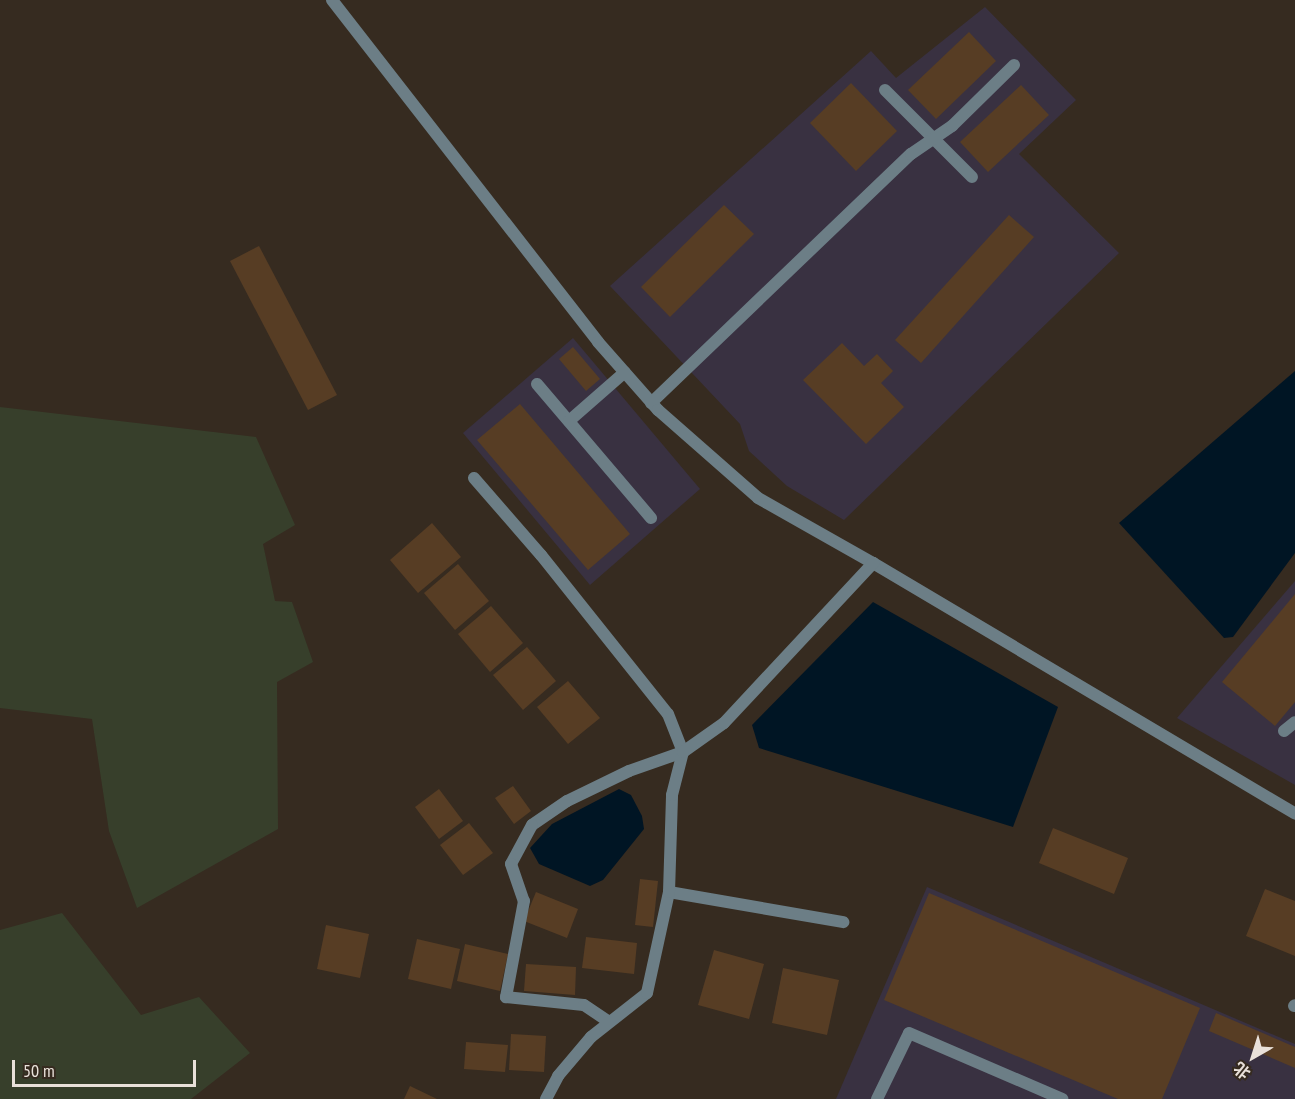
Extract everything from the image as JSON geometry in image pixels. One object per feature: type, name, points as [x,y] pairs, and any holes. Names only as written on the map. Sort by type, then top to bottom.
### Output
[{"type":"street","points":[[332,0],[598,342],[651,403],[758,498],[873,563],[1295,814]]},
{"type":"street","points":[[651,403],[910,154],[952,126],[1014,65]]},
{"type":"street","points":[[885,90],[972,177]]},
{"type":"street","points":[[569,421],[625,372]]},
{"type":"street","points":[[537,384],[651,518]]},
{"type":"street","points":[[474,478],[541,555],[668,714],[683,752],[672,795],[669,892],[647,993],[591,1036],[564,1068],[546,1099]]},
{"type":"street","points":[[609,1022],[584,1005],[506,997],[524,901],[511,864],[532,825],[567,801],[629,771],[683,752],[724,723],[873,563]]},
{"type":"street","points":[[1284,731],[1295,722]]},
{"type":"street","points":[[669,892],[843,922]]},
{"type":"street","points":[[877,1099],[909,1033],[1062,1099]]},
{"type":"shaded area","points":[[985,7],[1076,100],[1019,154],[1119,253],[844,520],[787,486],[749,451],[740,424],[610,286],[871,51],[896,78]]},
{"type":"shaded area","points":[[573,338],[700,489],[590,585],[463,433]]},
{"type":"shaded area","points":[[1295,581],[1295,785],[1177,718]]},
{"type":"shaded area","points":[[927,887],[1295,1044],[1295,1099],[836,1099]]},
{"type":"green space","points":[[0,407],[256,437],[295,525],[263,544],[275,601],[292,602],[313,662],[277,682],[278,829],[137,908],[109,831],[92,719],[0,708]]},
{"type":"green space","points":[[62,913],[141,1015],[199,997],[250,1053],[191,1099],[0,1099],[0,930]]},
{"type":"water","points":[[1295,371],[1295,553],[1233,637],[1224,638],[1119,523]]},
{"type":"water","points":[[873,602],[1058,707],[1013,827],[759,748],[752,725]]},
{"type":"water","points":[[619,789],[631,795],[642,816],[644,829],[603,880],[590,886],[539,864],[530,848],[552,824]]},
{"type":"building","points":[[969,32],[996,61],[936,119],[908,90]]},
{"type":"building","points":[[851,83],[897,131],[856,171],[810,123]]},
{"type":"building","points":[[1021,85],[1049,115],[988,172],[960,142]]},
{"type":"building","points":[[724,205],[754,234],[670,317],[641,287]]},
{"type":"building","points":[[1009,215],[1034,237],[921,363],[895,340]]},
{"type":"building","points":[[259,246],[337,395],[308,410],[230,261]]},
{"type":"building","points":[[842,343],[864,366],[877,354],[893,371],[881,383],[904,407],[866,444],[803,380]]},
{"type":"building","points":[[573,347],[600,379],[586,391],[559,359]]},
{"type":"building","points":[[520,404],[630,534],[588,570],[477,440]]},
{"type":"building","points":[[432,523],[461,557],[418,593],[390,560]]},
{"type":"building","points":[[458,564],[489,601],[455,630],[424,593]]},
{"type":"building","points":[[1295,594],[1295,702],[1275,726],[1222,682]]},
{"type":"building","points":[[491,606],[523,643],[490,672],[458,634]]},
{"type":"building","points":[[527,647],[556,681],[523,710],[493,675]]},
{"type":"building","points":[[568,681],[600,718],[568,744],[537,707]]},
{"type":"building","points":[[513,786],[531,811],[514,824],[495,798]]},
{"type":"building","points":[[439,789],[463,821],[439,839],[415,807]]},
{"type":"building","points":[[469,823],[493,853],[463,875],[440,845]]},
{"type":"building","points":[[1053,828],[1128,858],[1114,894],[1039,863]]},
{"type":"building","points":[[640,879],[658,881],[653,927],[635,925]]},
{"type":"building","points":[[1265,889],[1295,901],[1295,956],[1246,936]]},
{"type":"building","points":[[536,892],[578,909],[567,938],[524,921]]},
{"type":"building","points":[[929,893],[1200,1008],[1162,1099],[1118,1099],[884,1000]]},
{"type":"building","points":[[326,925],[369,934],[360,978],[317,969]]},
{"type":"building","points":[[586,937],[637,943],[634,974],[582,968]]},
{"type":"building","points":[[417,939],[460,949],[451,989],[408,979]]},
{"type":"building","points":[[465,944],[508,954],[500,991],[457,981]]},
{"type":"building","points":[[714,950],[764,964],[749,1019],[698,1005]]},
{"type":"building","points":[[526,964],[576,967],[575,995],[524,991]]},
{"type":"building","points":[[783,968],[839,980],[827,1035],[772,1023]]},
{"type":"building","points":[[1216,1013],[1295,1047],[1295,1068],[1209,1031]]},
{"type":"building","points":[[511,1034],[546,1036],[544,1072],[509,1070]]},
{"type":"building","points":[[466,1042],[508,1045],[505,1072],[464,1069]]},
{"type":"building","points":[[410,1086],[437,1099],[404,1099]]}]
